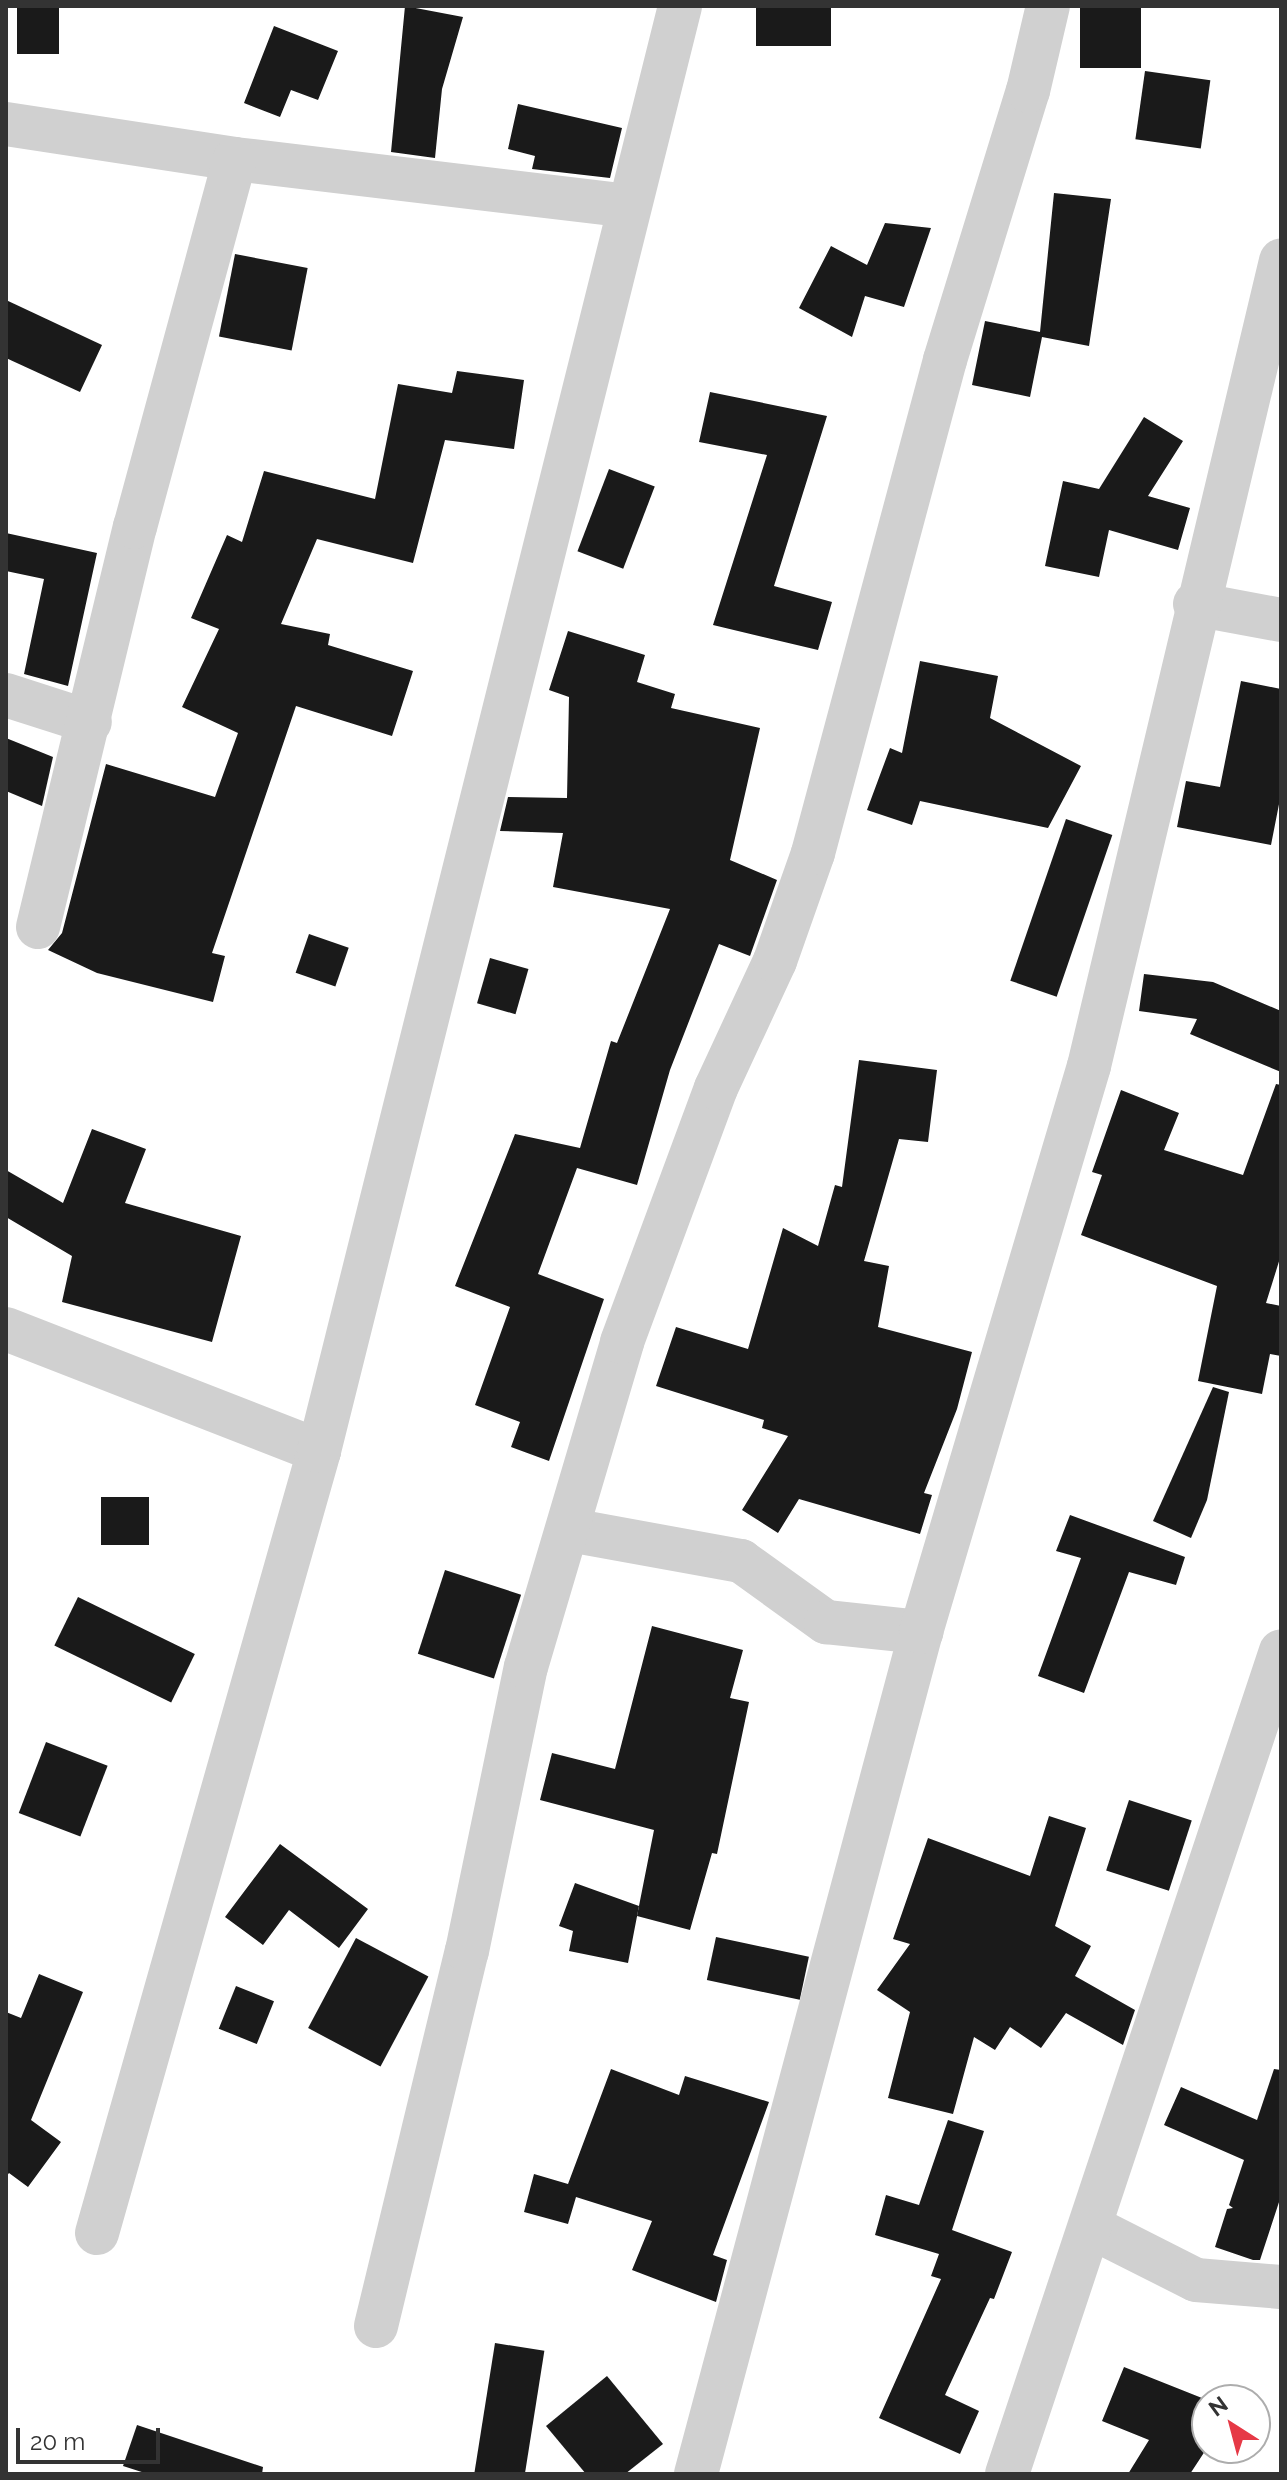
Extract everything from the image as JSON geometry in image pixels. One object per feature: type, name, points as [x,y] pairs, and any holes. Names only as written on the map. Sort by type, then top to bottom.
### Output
[{"type":"street","points":[[97,2233],[319,1451],[680,6]]},
{"type":"street","points":[[376,2326],[467,1951],[526,1667],[570,1530],[622,1342],[716,1088],[775,961],[813,853],[937,390],[1028,91],[1048,6]]},
{"type":"street","points":[[6,124],[235,159],[629,206]]},
{"type":"street","points":[[38,927],[135,527],[235,159]]},
{"type":"street","points":[[696,2474],[921,1632],[1089,1066],[1195,604],[1281,261]]},
{"type":"street","points":[[1195,604],[1281,620]]},
{"type":"street","points":[[6,695],[90,722]]},
{"type":"street","points":[[6,1329],[319,1451]]},
{"type":"street","points":[[570,1530],[741,1561],[826,1622],[921,1632]]},
{"type":"street","points":[[1007,2474],[1093,2228],[1281,1651]]},
{"type":"street","points":[[1093,2228],[1196,2280],[1281,2287]]},
{"type":"building","points":[[17,6],[59,6],[59,54],[17,54]]},
{"type":"building","points":[[405,6],[463,17],[442,89],[435,158],[391,152]]},
{"type":"building","points":[[756,6],[831,6],[831,46],[756,46]]},
{"type":"building","points":[[1080,7],[1141,7],[1141,68],[1080,68]]},
{"type":"building","points":[[274,26],[338,51],[318,100],[291,90],[280,117],[244,103]]},
{"type":"building","points":[[1145,71],[1210,80],[1201,149],[1135,139]]},
{"type":"building","points":[[518,104],[622,128],[610,178],[532,169],[535,156],[508,149]]},
{"type":"building","points":[[1054,193],[1111,199],[1089,346],[1042,337],[1030,397],[972,385],[985,321],[1040,332]]},
{"type":"building","points":[[885,223],[931,228],[904,307],[865,296],[852,337],[799,308],[831,246],[867,265]]},
{"type":"building","points":[[235,254],[308,268],[292,351],[219,336]]},
{"type":"building","points":[[6,300],[102,345],[80,392],[6,358]]},
{"type":"building","points":[[457,371],[524,380],[514,449],[445,440],[413,563],[317,539],[281,624],[330,634],[328,645],[413,671],[392,736],[296,706],[212,953],[225,956],[213,1002],[97,973],[48,950],[62,933],[106,764],[215,797],[238,733],[182,707],[219,629],[191,618],[227,535],[242,542],[264,471],[375,499],[398,384],[452,393]]},
{"type":"building","points":[[710,392],[827,416],[774,586],[832,602],[818,650],[713,625],[767,455],[699,442]]},
{"type":"building","points":[[1144,417],[1183,441],[1148,496],[1190,508],[1178,550],[1109,530],[1099,577],[1045,566],[1063,481],[1099,489]]},
{"type":"building","points":[[609,469],[655,487],[623,569],[577,551]]},
{"type":"building","points":[[6,533],[97,553],[68,686],[24,674],[44,579],[6,571]]},
{"type":"building","points":[[568,631],[645,655],[637,682],[675,694],[671,708],[760,728],[730,860],[777,880],[750,956],[719,944],[670,1070],[637,1185],[577,1168],[538,1274],[604,1299],[549,1461],[511,1447],[520,1422],[475,1405],[510,1307],[455,1286],[515,1134],[580,1148],[611,1041],[617,1043],[670,909],[553,887],[563,833],[500,831],[508,797],[567,798],[569,697],[549,690]]},
{"type":"building","points":[[920,661],[998,676],[990,718],[1081,766],[1048,828],[920,801],[912,825],[867,810],[890,748],[902,753]]},
{"type":"building","points":[[1241,681],[1281,689],[1281,794],[1271,845],[1177,827],[1186,781],[1220,787]]},
{"type":"building","points":[[6,738],[53,757],[42,806],[6,791]]},
{"type":"building","points":[[1066,819],[1112,835],[1057,997],[1010,981]]},
{"type":"building","points":[[309,934],[349,948],[335,986],[296,973]]},
{"type":"building","points":[[490,958],[528,969],[515,1014],[477,1003]]},
{"type":"building","points":[[1144,974],[1213,982],[1281,1011],[1281,1072],[1190,1034],[1197,1019],[1139,1011]]},
{"type":"building","points":[[859,1060],[937,1070],[928,1142],[899,1139],[864,1261],[889,1266],[878,1327],[972,1352],[957,1409],[924,1493],[932,1495],[920,1534],[799,1499],[778,1533],[742,1510],[788,1436],[762,1428],[764,1420],[656,1386],[676,1327],[748,1349],[783,1228],[818,1246],[835,1185],[842,1187]]},
{"type":"building","points":[[1276,1084],[1281,1085],[1281,1255],[1266,1303],[1281,1306],[1281,1356],[1270,1354],[1262,1394],[1198,1381],[1217,1286],[1081,1235],[1102,1175],[1092,1172],[1121,1090],[1179,1113],[1164,1150],[1243,1175]]},
{"type":"building","points":[[92,1129],[146,1149],[125,1203],[241,1236],[212,1342],[62,1302],[72,1256],[6,1217],[6,1170],[63,1203]]},
{"type":"building","points":[[1213,1387],[1229,1392],[1207,1500],[1191,1538],[1153,1521]]},
{"type":"building","points":[[101,1497],[149,1497],[149,1545],[101,1545]]},
{"type":"building","points":[[1070,1515],[1185,1557],[1176,1585],[1129,1572],[1084,1693],[1038,1676],[1081,1558],[1056,1551]]},
{"type":"building","points":[[445,1570],[521,1595],[494,1678],[418,1654]]},
{"type":"building","points":[[78,1597],[195,1654],[171,1703],[54,1646]]},
{"type":"building","points":[[652,1626],[743,1650],[730,1698],[749,1702],[717,1854],[712,1853],[690,1930],[637,1916],[654,1830],[540,1800],[552,1753],[615,1769]]},
{"type":"building","points":[[46,1742],[108,1766],[80,1837],[19,1813]]},
{"type":"building","points":[[1129,1800],[1192,1820],[1169,1891],[1106,1870]]},
{"type":"building","points":[[1049,1816],[1086,1828],[1055,1926],[1091,1946],[1075,1976],[1135,2010],[1123,2045],[1066,2013],[1041,2048],[1010,2027],[995,2050],[974,2037],[953,2114],[888,2098],[910,2012],[877,1990],[910,1944],[893,1939],[928,1838],[1030,1876]]},
{"type":"building","points":[[280,1844],[368,1909],[339,1948],[289,1910],[263,1945],[225,1917]]},
{"type":"building","points":[[575,1883],[639,1906],[628,1963],[569,1951],[573,1931],[559,1926]]},
{"type":"building","points":[[716,1937],[809,1957],[800,2000],[707,1980]]},
{"type":"building","points":[[356,1938],[428,1976],[381,2067],[308,2028]]},
{"type":"building","points":[[39,1974],[83,1992],[31,2120],[61,2142],[28,2187],[9,2173],[6,2177],[6,2012],[21,2018]]},
{"type":"building","points":[[236,1986],[274,2001],[257,2044],[219,2029]]},
{"type":"building","points":[[611,2069],[679,2095],[685,2076],[769,2102],[713,2255],[727,2260],[716,2302],[632,2270],[652,2221],[576,2197],[568,2224],[524,2212],[534,2174],[568,2184]]},
{"type":"building","points":[[1274,2069],[1281,2070],[1281,2196],[1260,2260],[1253,2260],[1215,2247],[1227,2209],[1233,2208],[1229,2205],[1244,2160],[1164,2125],[1181,2087],[1257,2120]]},
{"type":"building","points":[[948,2120],[984,2131],[952,2230],[1012,2252],[994,2299],[990,2298],[945,2395],[979,2411],[960,2454],[879,2418],[941,2279],[931,2276],[939,2254],[875,2235],[886,2195],[919,2205]]},
{"type":"building","points":[[495,2343],[544,2351],[525,2474],[474,2474]]},
{"type":"building","points":[[1124,2367],[1191,2394],[1191,2464],[1197,2464],[1190,2474],[1128,2474],[1149,2440],[1102,2421]]},
{"type":"building","points":[[607,2376],[663,2444],[625,2474],[586,2474],[546,2426]]},
{"type":"building","points":[[137,2425],[263,2467],[262,2474],[148,2474],[123,2466]]}]
